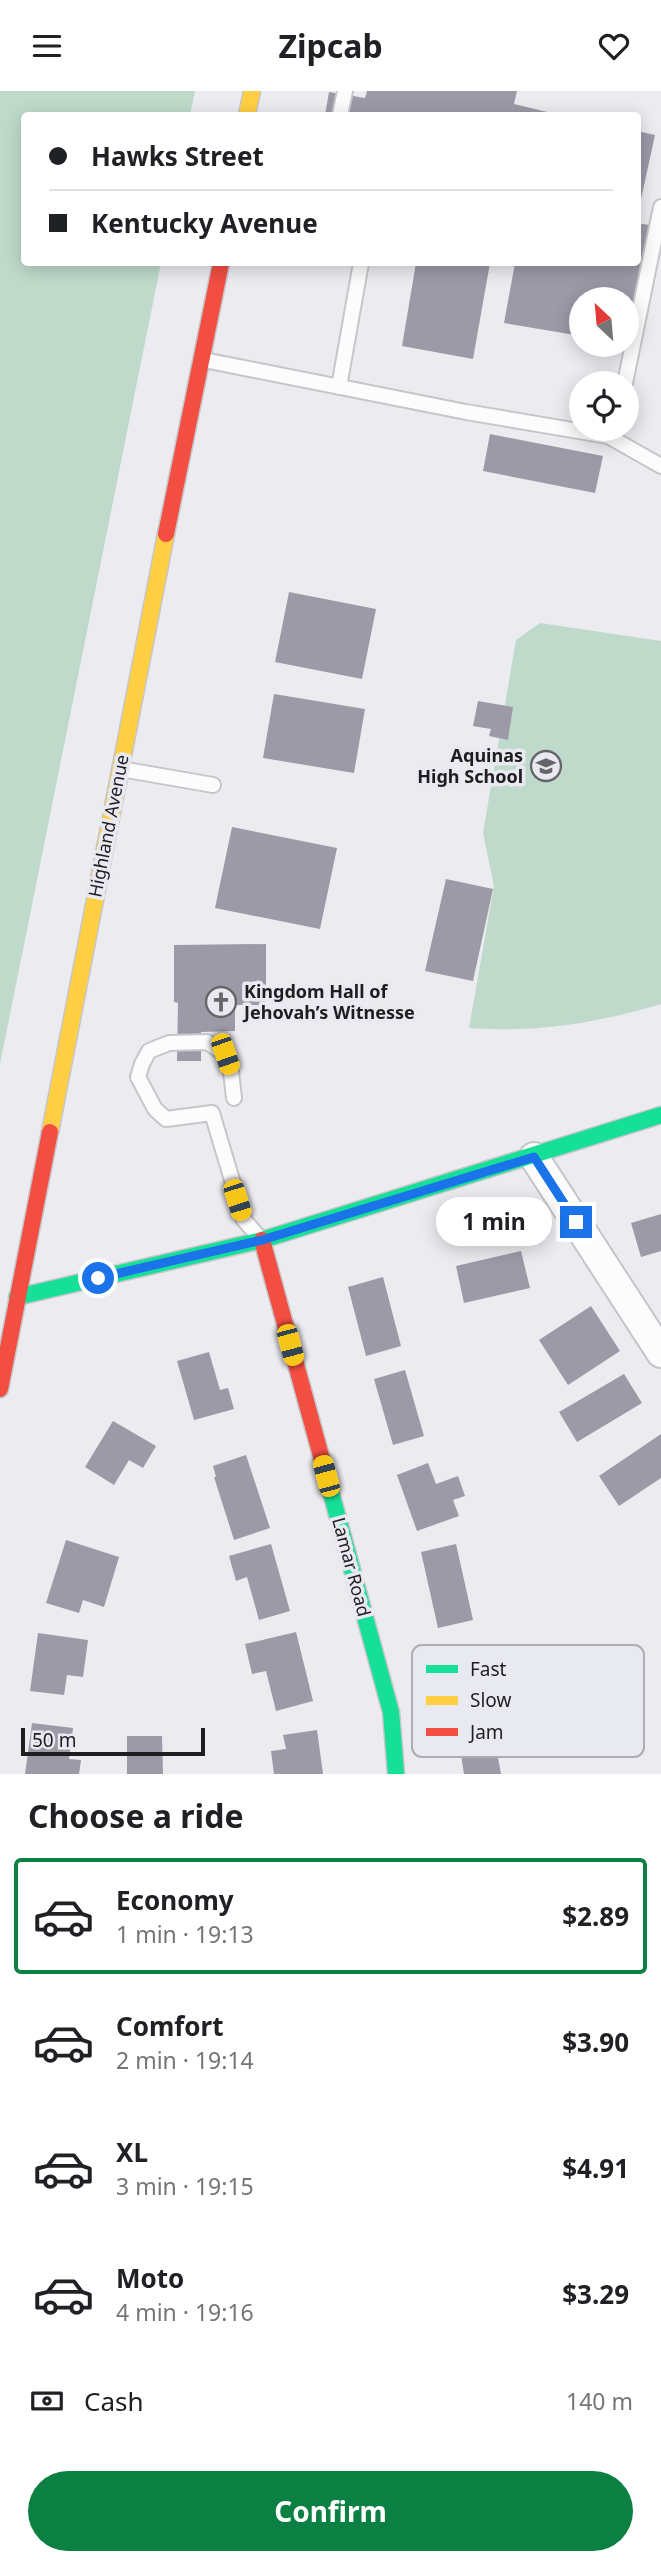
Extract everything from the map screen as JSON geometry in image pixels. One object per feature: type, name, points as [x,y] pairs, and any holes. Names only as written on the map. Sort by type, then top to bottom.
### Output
[{"type":"street","points":[[248,112],[252,91]]},
{"type":"street","name":"Highland Avenue","points":[[0,1389],[219,266]]},
{"type":"street","points":[[17,1297],[262,1240],[534,1157],[661,1115]]},
{"type":"street","points":[[534,1157],[661,1353]]},
{"type":"street","name":"Lamar Road","points":[[262,1240],[391,1712],[396,1774]]},
{"type":"lane","points":[[341,112],[345,91]]},
{"type":"lane","points":[[627,371],[661,207]]},
{"type":"lane","points":[[339,387],[360,266]]},
{"type":"lane","points":[[203,360],[466,412],[569,426]]},
{"type":"lane","points":[[623,441],[661,466]]},
{"type":"lane","points":[[120,769],[213,785]]},
{"type":"lane","points":[[234,1097],[231,1072],[225,1054],[207,1042],[169,1043],[149,1051],[138,1077],[155,1109],[166,1119],[212,1112],[244,1220],[262,1240]]},
{"type":"green space","points":[[0,91],[195,91],[191,112],[21,112],[21,266],[160,266],[0,1064]]},
{"type":"green space","points":[[540,623],[661,641],[661,1004],[590,1021],[542,1028],[469,1028],[494,886],[483,833],[516,640]]},
{"type":"building","points":[[367,91],[517,91],[514,104],[547,112],[326,112],[329,92],[365,98]]},
{"type":"building","points":[[641,132],[655,135],[641,199]]},
{"type":"building","points":[[641,224],[649,225],[638,287],[569,287],[569,334],[504,323],[514,266],[641,266]]},
{"type":"building","points":[[415,266],[489,266],[473,359],[402,346]]},
{"type":"building","points":[[490,434],[603,456],[595,493],[483,471]]},
{"type":"building","points":[[289,592],[376,609],[362,679],[275,662]]},
{"type":"building","points":[[274,694],[365,709],[354,773],[263,758]]},
{"type":"building","points":[[478,701],[513,707],[508,740],[489,736],[491,729],[473,726]]},
{"type":"building","points":[[232,827],[337,848],[320,929],[215,908]]},
{"type":"building","points":[[446,879],[493,889],[473,981],[425,971]]},
{"type":"building","name":"Kingdom Hall of Jehovah’s Witnesse","points":[[266,944],[266,1005],[235,1005],[235,1031],[201,1032],[201,1061],[177,1061],[178,1003],[174,1002],[174,945]]},
{"type":"building","points":[[661,1214],[661,1251],[641,1257],[631,1223]]},
{"type":"building","points":[[521,1251],[530,1288],[464,1303],[456,1266]]},
{"type":"building","points":[[383,1277],[401,1346],[366,1356],[348,1287]]},
{"type":"building","points":[[591,1306],[620,1351],[568,1385],[539,1340]]},
{"type":"building","points":[[209,1352],[220,1390],[228,1388],[234,1409],[194,1420],[177,1361]]},
{"type":"building","points":[[405,1370],[424,1436],[393,1445],[374,1379]]},
{"type":"building","points":[[624,1374],[642,1403],[577,1442],[559,1412]]},
{"type":"building","points":[[113,1421],[156,1446],[143,1468],[129,1460],[114,1485],[85,1467]]},
{"type":"building","points":[[661,1434],[661,1478],[619,1506],[599,1476]]},
{"type":"building","points":[[246,1455],[270,1528],[234,1540],[213,1466]]},
{"type":"building","points":[[428,1463],[436,1484],[458,1476],[465,1496],[453,1500],[459,1516],[417,1531],[397,1475]]},
{"type":"building","points":[[66,1540],[119,1557],[104,1607],[83,1600],[79,1613],[46,1603]]},
{"type":"building","points":[[271,1544],[290,1611],[259,1620],[247,1577],[236,1581],[229,1556]]},
{"type":"building","points":[[456,1544],[473,1620],[438,1628],[421,1552]]},
{"type":"building","points":[[296,1632],[313,1701],[276,1711],[266,1671],[252,1674],[245,1644]]},
{"type":"building","points":[[38,1633],[88,1640],[83,1677],[67,1675],[64,1695],[30,1691]]},
{"type":"building","points":[[32,1723],[73,1728],[69,1759],[81,1760],[79,1774],[25,1774]]},
{"type":"building","points":[[317,1730],[323,1774],[274,1774],[271,1751],[286,1749],[283,1735]]},
{"type":"building","points":[[127,1736],[162,1736],[163,1774],[127,1774]]},
{"type":"building","points":[[461,1757],[498,1757],[501,1774],[464,1774]]},
{"type":"traffic: fast","points":[[17,1297],[262,1240],[661,1115]]},
{"type":"traffic: fast","points":[[327,1478],[391,1712],[396,1774]]},
{"type":"traffic: slow","points":[[248,112],[252,91]]},
{"type":"traffic: slow","points":[[50,1132],[166,534]]},
{"type":"traffic: jam","points":[[166,534],[220,266]]},
{"type":"traffic: jam","points":[[0,1389],[50,1132]]},
{"type":"traffic: jam","points":[[262,1240],[327,1478]]},
{"type":"place","name":"Aquinas High School","points":[[546,766]]},
{"type":"place","name":"Kingdom Hall of Jehovah’s Witnesse","points":[[221,1002]]},
{"type":"route","points":[[98,1278],[262,1240],[534,1157],[576,1222]]}]
